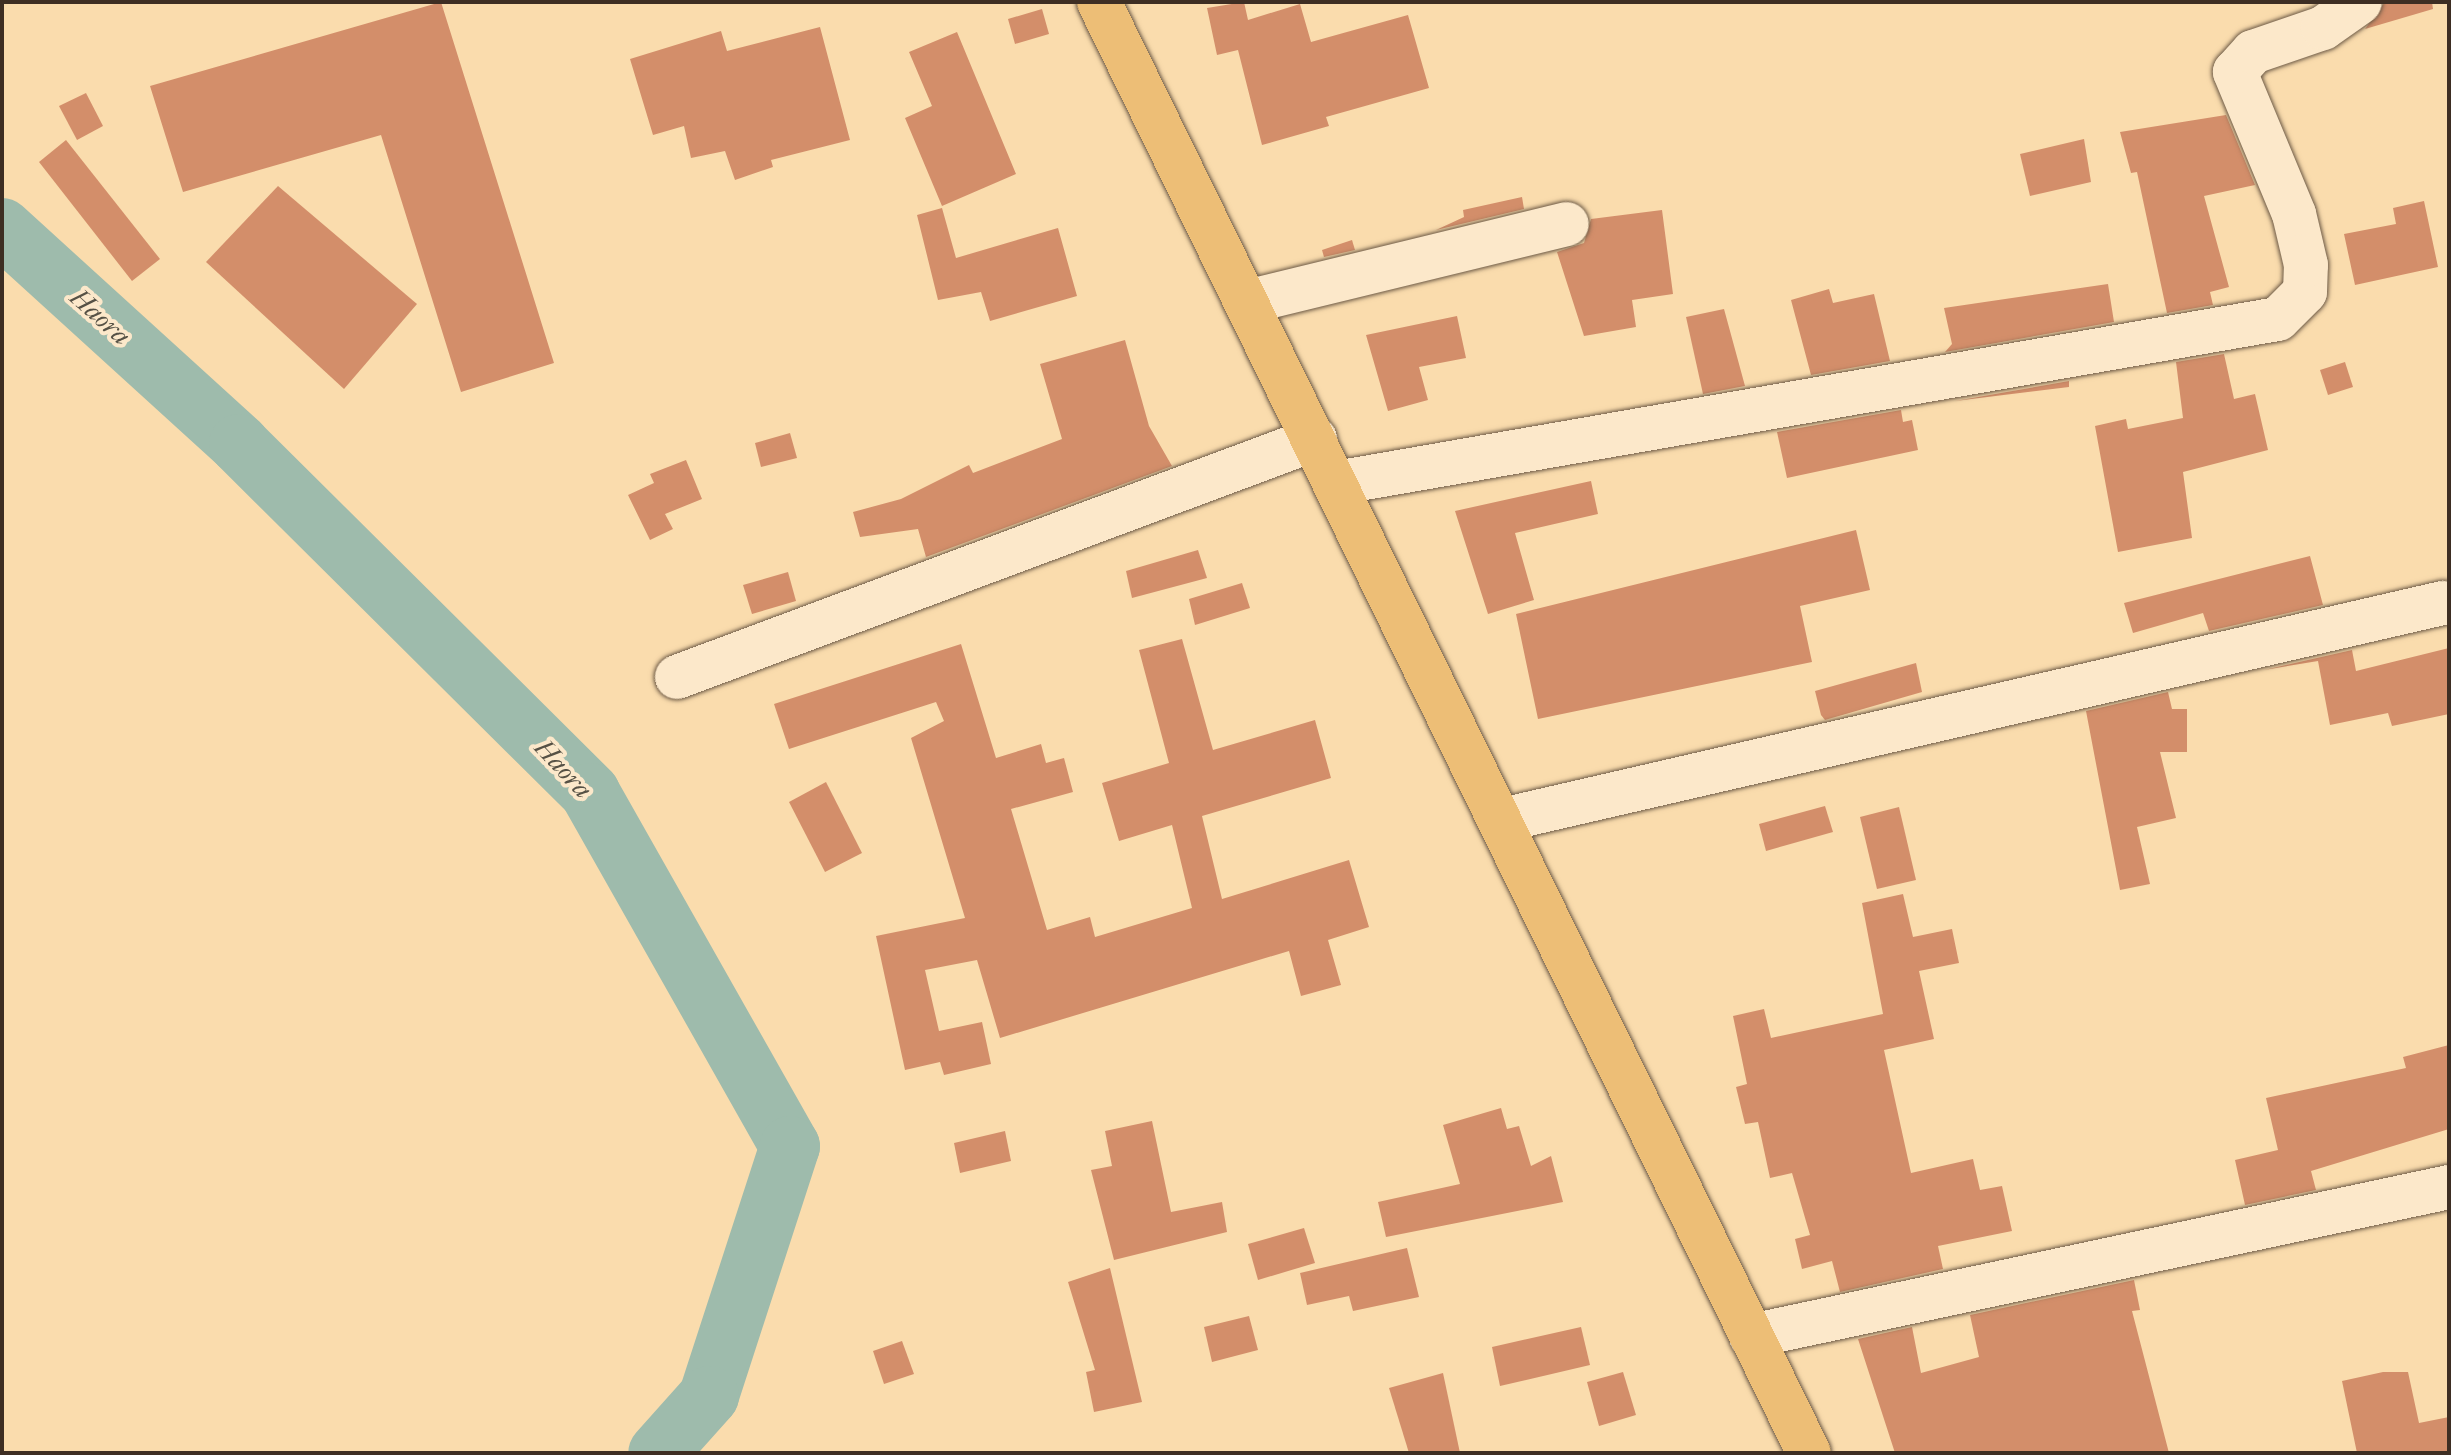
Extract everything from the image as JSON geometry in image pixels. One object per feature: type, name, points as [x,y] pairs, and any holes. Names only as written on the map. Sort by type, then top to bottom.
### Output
[{"type":"main road","points":[[1099,2],[1502,820],[1809,1453]]},
{"type":"street","points":[[1336,483],[2278,319],[2305,292],[2306,265],[2294,214],[2235,72],[2253,52],[2323,28],[2360,2]]},
{"type":"street","points":[[1247,302],[1567,224]]},
{"type":"street","points":[[677,677],[1315,439]]},
{"type":"street","points":[[1502,820],[2443,603]]},
{"type":"street","points":[[1751,1336],[2449,1187]]},
{"type":"building","points":[[441,2],[554,363],[461,392],[381,135],[183,192],[150,86]]},
{"type":"building","points":[[1244,2],[1248,20],[1300,4],[1311,42],[1408,15],[1429,88],[1326,117],[1329,126],[1262,145],[1238,50],[1217,55],[1207,8]]},
{"type":"building","points":[[2385,2],[2432,2],[2433,9],[2365,29]]},
{"type":"building","points":[[1042,9],[1049,34],[1015,44],[1008,19]]},
{"type":"building","points":[[820,27],[850,140],[771,160],[773,167],[735,180],[725,151],[691,158],[684,126],[653,135],[630,59],[721,31],[727,51]]},
{"type":"building","points":[[957,32],[1016,174],[942,206],[905,118],[932,106],[909,52]]},
{"type":"building","points":[[86,93],[103,126],[77,140],[59,106]]},
{"type":"building","points":[[2226,115],[2255,185],[2204,196],[2229,287],[2210,292],[2213,305],[2167,313],[2137,172],[2131,173],[2120,132]]},
{"type":"building","points":[[2084,139],[2091,182],[2030,196],[2020,154]]},
{"type":"building","points":[[66,140],[160,259],[132,281],[39,162]]},
{"type":"building","points":[[278,186],[417,304],[344,389],[206,262]]},
{"type":"building","points":[[1522,197],[1524,209],[1436,230],[1464,217],[1463,210]]},
{"type":"building","points":[[2424,201],[2438,267],[2355,285],[2344,234],[2396,224],[2393,208]]},
{"type":"building","points":[[942,208],[956,258],[1058,228],[1077,296],[990,321],[981,292],[938,300],[917,215]]},
{"type":"building","points":[[1662,210],[1673,294],[1632,300],[1636,327],[1584,336],[1557,252],[1584,243],[1591,219]]},
{"type":"building","points":[[1352,240],[1355,250],[1324,257],[1322,250]]},
{"type":"building","points":[[2108,284],[2114,322],[1945,352],[1952,344],[1944,308]]},
{"type":"building","points":[[1829,289],[1833,303],[1874,294],[1890,361],[1811,375],[1791,300]]},
{"type":"building","points":[[1724,309],[1745,386],[1703,394],[1686,317]]},
{"type":"building","points":[[1457,316],[1466,358],[1419,367],[1428,400],[1388,411],[1366,335]]},
{"type":"building","points":[[1125,340],[1149,426],[1172,466],[926,557],[918,529],[860,537],[853,512],[901,499],[969,465],[973,473],[1062,439],[1040,364]]},
{"type":"building","points":[[2224,354],[2234,399],[2255,394],[2268,450],[2183,472],[2192,538],[2118,552],[2095,426],[2126,419],[2128,429],[2183,418],[2176,362]]},
{"type":"building","points":[[2345,362],[2353,387],[2328,395],[2320,370]]},
{"type":"building","points":[[2069,381],[2069,387],[1955,401]]},
{"type":"building","points":[[1901,410],[1903,422],[1912,420],[1918,450],[1787,478],[1777,432]]},
{"type":"building","points":[[790,433],[797,458],[761,467],[755,443]]},
{"type":"building","points":[[686,460],[702,499],[665,514],[673,529],[650,540],[628,495],[654,483],[650,474]]},
{"type":"building","points":[[1591,481],[1598,514],[1515,533],[1534,600],[1488,614],[1455,511]]},
{"type":"building","points":[[1856,530],[1870,590],[1800,606],[1812,662],[1538,719],[1516,614]]},
{"type":"building","points":[[1198,550],[1207,578],[1132,598],[1126,571]]},
{"type":"building","points":[[2310,556],[2323,605],[2209,631],[2203,613],[2133,633],[2124,603]]},
{"type":"building","points":[[788,572],[796,601],[752,614],[743,585]]},
{"type":"building","points":[[1242,583],[1250,608],[1195,625],[1189,599]]},
{"type":"building","points":[[1182,639],[1213,750],[1315,720],[1331,778],[1202,816],[1222,899],[1349,860],[1369,927],[1328,940],[1341,985],[1301,996],[1289,951],[1000,1038],[977,960],[925,970],[939,1031],[982,1022],[991,1064],[944,1075],[940,1062],[905,1070],[876,936],[965,918],[911,738],[944,721],[936,702],[789,749],[774,704],[961,644],[996,758],[1041,744],[1046,763],[1064,758],[1073,792],[1011,809],[1047,930],[1090,917],[1095,937],[1192,908],[1172,825],[1119,841],[1102,783],[1169,763],[1139,650]]},
{"type":"building","points":[[2449,648],[2449,714],[2392,726],[2388,713],[2330,725],[2318,661],[2264,670],[2352,650],[2356,671]]},
{"type":"building","points":[[1916,663],[1922,692],[1825,720],[1821,715],[1815,691]]},
{"type":"building","points":[[2168,692],[2172,709],[2187,709],[2187,752],[2160,752],[2176,818],[2137,827],[2150,884],[2120,890],[2086,711]]},
{"type":"building","points":[[826,782],[862,853],[825,872],[789,802]]},
{"type":"building","points":[[1825,806],[1833,832],[1766,851],[1759,824]]},
{"type":"building","points":[[1899,807],[1916,880],[1877,889],[1860,817]]},
{"type":"building","points":[[1903,894],[1913,937],[1952,929],[1959,963],[1919,971],[1934,1039],[1884,1050],[1911,1173],[1973,1159],[1980,1190],[2002,1186],[2012,1231],[1938,1246],[1943,1269],[1840,1292],[1832,1261],[1802,1269],[1795,1239],[1810,1235],[1792,1173],[1770,1178],[1758,1122],[1745,1124],[1736,1087],[1747,1084],[1733,1016],[1764,1009],[1771,1038],[1883,1014],[1862,903]]},
{"type":"building","points":[[2449,1045],[2449,1129],[2311,1171],[2316,1190],[2245,1205],[2235,1160],[2278,1150],[2266,1098],[2406,1068],[2403,1057]]},
{"type":"building","points":[[1501,1108],[1507,1129],[1519,1126],[1531,1166],[1551,1156],[1563,1202],[1386,1237],[1378,1202],[1460,1184],[1443,1125]]},
{"type":"building","points":[[1152,1121],[1171,1212],[1222,1202],[1227,1232],[1114,1260],[1091,1170],[1112,1166],[1105,1131]]},
{"type":"building","points":[[1005,1131],[1011,1161],[960,1173],[954,1143]]},
{"type":"building","points":[[1304,1228],[1315,1263],[1258,1280],[1248,1244]]},
{"type":"building","points":[[1407,1248],[1419,1297],[1353,1311],[1349,1296],[1307,1305],[1300,1273]]},
{"type":"building","points":[[1110,1268],[1142,1402],[1094,1412],[1086,1372],[1095,1370],[1068,1282]]},
{"type":"building","points":[[2134,1280],[2140,1310],[2132,1311],[2169,1453],[1895,1453],[1858,1339],[1912,1327],[1921,1373],[1979,1357],[1970,1315]]},
{"type":"building","points":[[1249,1316],[1258,1350],[1212,1362],[1204,1327]]},
{"type":"building","points":[[1581,1327],[1590,1365],[1500,1386],[1492,1347]]},
{"type":"building","points":[[902,1341],[914,1374],[884,1384],[873,1351]]},
{"type":"building","points":[[1623,1372],[1636,1415],[1599,1426],[1587,1382]]},
{"type":"building","points":[[2383,1372],[2408,1372],[2419,1423],[2449,1417],[2449,1453],[2357,1453],[2342,1381]]},
{"type":"building","points":[[1443,1373],[1460,1453],[1409,1453],[1389,1388]]},
{"type":"waterway","name":"Haora","points":[[2,228],[239,444],[590,793],[790,1146],[709,1396],[658,1453]]}]
